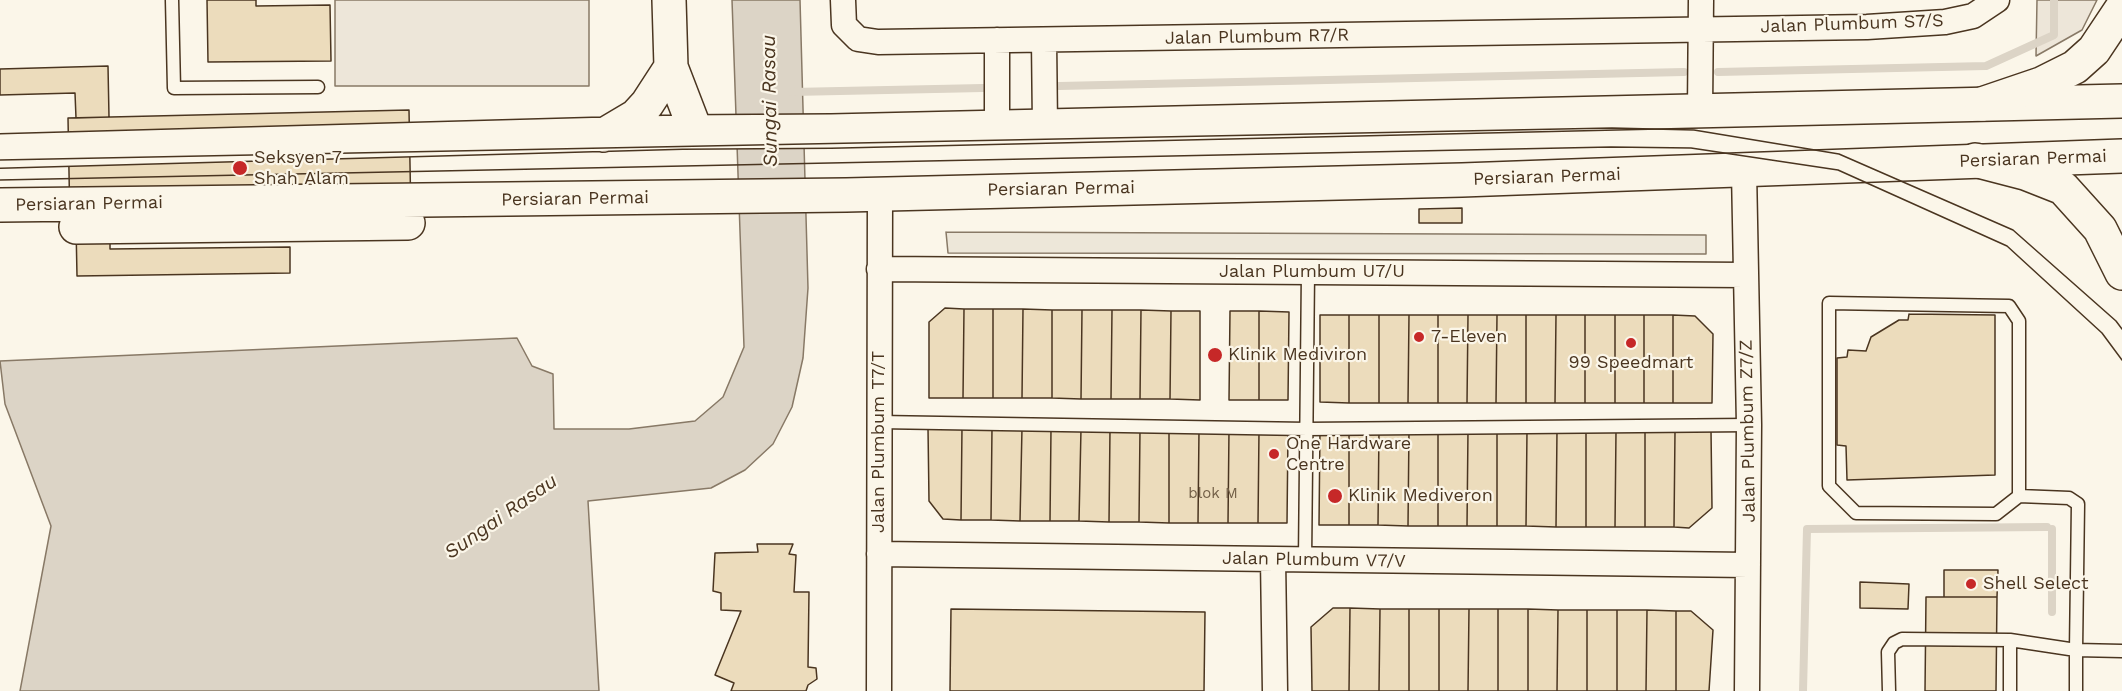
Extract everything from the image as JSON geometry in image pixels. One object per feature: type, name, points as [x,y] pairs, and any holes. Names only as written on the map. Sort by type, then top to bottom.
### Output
[{"type":"main road","points":[[669,0],[671,67],[702,132]]},
{"type":"main road","points":[[1982,104],[2041,84],[2075,67],[2094,50],[2122,8]]},
{"type":"main road","points":[[602,136],[636,116],[647,104],[671,67]]},
{"type":"main road","points":[[0,151],[702,132],[831,131],[2122,101]]},
{"type":"main road","name":"Persiaran Permai","points":[[0,205],[846,195],[1744,171],[2122,156]]},
{"type":"main road","points":[[1976,160],[2025,173],[2063,188],[2100,229],[2122,273]]},
{"type":"main road","points":[[0,228],[525,222],[675,198]]},
{"type":"street","name":"Jalan Plumbum R7/R","points":[[843,0],[844,25],[858,39],[878,42],[1701,28]]},
{"type":"street","points":[[1700,111],[1701,0]]},
{"type":"street","name":"Jalan Plumbum S7/S","points":[[1701,28],[1867,27],[1945,22],[1973,16],[1997,0]]},
{"type":"street","points":[[997,40],[998,127]]},
{"type":"street","points":[[1044,40],[1045,126]]},
{"type":"street","name":"Jalan Plumbum Z7/Z","points":[[1744,171],[1749,424],[1748,691]]},
{"type":"street","name":"Jalan Plumbum T7/T","points":[[879,691],[880,193]]},
{"type":"street","name":"Jalan Plumbum U7/U","points":[[879,269],[1745,275]]},
{"type":"street","name":"Jalan Plumbum V7/V","points":[[879,554],[1748,565]]},
{"type":"street","points":[[1273,559],[1275,691]]},
{"type":"lane","points":[[172,0],[174,88],[318,87]]},
{"type":"lane","points":[[1305,560],[1308,272]]},
{"type":"lane","points":[[2019,496],[2019,321],[2009,306],[1829,303],[1829,486],[1856,513],[1995,514],[2019,496],[2069,498],[2078,504],[2076,691]]},
{"type":"lane","points":[[879,422],[1307,429],[1749,424]]},
{"type":"lane","points":[[1889,691],[1888,652],[1894,643],[1902,639],[2010,640],[2076,650],[2122,651]]},
{"type":"lane","points":[[2010,640],[2010,691]]},
{"type":"shaded area","points":[[335,0],[589,0],[589,86],[335,86]]},
{"type":"shaded area","points":[[2037,0],[2097,0],[2082,30],[2036,56]]},
{"type":"shaded area","points":[[946,232],[1706,235],[1706,254],[948,253]]},
{"type":"water","name":"Sungai Rasau","points":[[732,0],[800,0],[808,288],[803,358],[792,407],[773,444],[745,470],[711,488],[588,501],[599,691],[20,691],[51,526],[5,404],[0,361],[517,338],[532,366],[553,374],[554,429],[629,429],[695,421],[723,397],[744,347]]},
{"type":"building","points":[[207,0],[256,0],[256,6],[330,5],[331,61],[208,62]]},
{"type":"building","points":[[108,66],[109,117],[76,118],[75,93],[0,95],[0,69]]},
{"type":"building","name":"Seksyen 7 Shah Alam","points":[[409,110],[411,219],[70,226],[68,118]]},
{"type":"building","points":[[1462,208],[1462,223],[1419,223],[1419,209]]},
{"type":"building","points":[[76,226],[110,226],[110,249],[290,247],[290,273],[77,276]]},
{"type":"building","points":[[945,308],[964,309],[963,398],[929,398],[929,322]]},
{"type":"building","points":[[964,309],[993,309],[993,398],[963,398]]},
{"type":"building","points":[[993,309],[1023,309],[1022,398],[993,398]]},
{"type":"building","points":[[1023,309],[1052,310],[1052,398],[1022,398]]},
{"type":"building","points":[[1052,310],[1082,310],[1081,399],[1052,398]]},
{"type":"building","points":[[1082,310],[1112,310],[1111,399],[1081,399]]},
{"type":"building","points":[[1112,310],[1141,310],[1140,399],[1111,399]]},
{"type":"building","points":[[1141,310],[1171,311],[1170,399],[1140,399]]},
{"type":"building","points":[[1171,311],[1200,311],[1200,400],[1170,399]]},
{"type":"building","points":[[1230,311],[1259,311],[1259,400],[1229,400]]},
{"type":"building","points":[[1259,311],[1289,312],[1288,400],[1259,400]]},
{"type":"building","points":[[1909,314],[1995,315],[1995,475],[1847,480],[1846,446],[1837,445],[1837,358],[1847,357],[1848,350],[1866,351],[1871,337],[1899,320],[1908,320]]},
{"type":"building","points":[[1320,315],[1349,315],[1349,403],[1320,402]]},
{"type":"building","points":[[1349,315],[1379,315],[1379,403],[1349,403]]},
{"type":"building","points":[[1379,315],[1409,315],[1408,403],[1379,403]]},
{"type":"building","points":[[1409,315],[1438,315],[1438,403],[1408,403]]},
{"type":"building","points":[[1438,315],[1468,315],[1467,403],[1438,403]]},
{"type":"building","points":[[1468,315],[1497,315],[1496,403],[1467,403]]},
{"type":"building","points":[[1497,315],[1526,315],[1526,403],[1496,403]]},
{"type":"building","points":[[1526,315],[1556,315],[1555,403],[1526,403]]},
{"type":"building","points":[[1556,315],[1585,315],[1585,403],[1555,403]]},
{"type":"building","points":[[1585,315],[1615,315],[1615,403],[1585,403]]},
{"type":"building","points":[[1615,315],[1644,315],[1644,403],[1615,403]]},
{"type":"building","points":[[1644,315],[1673,315],[1673,403],[1644,403]]},
{"type":"building","points":[[1673,315],[1695,316],[1713,334],[1712,403],[1673,403]]},
{"type":"building","points":[[962,427],[961,520],[943,519],[929,501],[928,428]]},
{"type":"building","points":[[962,427],[992,428],[991,520],[961,520]]},
{"type":"building","points":[[992,428],[1022,428],[1020,521],[991,520]]},
{"type":"building","points":[[1022,428],[1051,429],[1050,521],[1020,521]]},
{"type":"building","points":[[1051,429],[1081,429],[1079,521],[1050,521]]},
{"type":"building","points":[[1081,429],[1110,429],[1109,522],[1079,521]]},
{"type":"building","points":[[1110,429],[1140,429],[1139,522],[1109,522]]},
{"type":"building","points":[[1140,429],[1169,429],[1169,523],[1139,522]]},
{"type":"building","points":[[1169,429],[1199,430],[1198,523],[1169,523]]},
{"type":"building","points":[[1320,429],[1349,429],[1349,525],[1319,525]]},
{"type":"building","points":[[1349,429],[1379,429],[1378,525],[1349,525]]},
{"type":"building","points":[[1379,429],[1409,429],[1408,526],[1378,525]]},
{"type":"building","points":[[1409,429],[1438,429],[1438,526],[1408,526]]},
{"type":"building","points":[[1438,429],[1468,430],[1467,526],[1438,526]]},
{"type":"building","points":[[1199,430],[1229,430],[1228,523],[1198,523]]},
{"type":"building","points":[[1229,430],[1259,431],[1258,523],[1228,523]]},
{"type":"building","points":[[1468,430],[1497,430],[1497,526],[1467,526]]},
{"type":"building","points":[[1497,430],[1527,430],[1526,526],[1497,526]]},
{"type":"building","points":[[1527,430],[1557,430],[1556,527],[1526,526]]},
{"type":"building","points":[[1557,430],[1586,430],[1586,527],[1556,527]]},
{"type":"building","points":[[1586,430],[1616,431],[1615,527],[1586,527]]},
{"type":"building","points":[[1711,430],[1712,508],[1689,528],[1674,527],[1675,431]]},
{"type":"building","points":[[1259,431],[1288,431],[1287,523],[1258,523]]},
{"type":"building","points":[[1616,431],[1645,431],[1645,527],[1615,527]]},
{"type":"building","points":[[1645,431],[1675,431],[1674,527],[1645,527]]},
{"type":"building","points":[[757,544],[793,544],[789,554],[796,555],[794,592],[809,592],[808,667],[816,668],[817,679],[808,685],[806,691],[731,691],[734,683],[715,675],[741,611],[721,610],[721,593],[713,591],[715,553],[758,552]]},
{"type":"building","name":"Shell Select","points":[[1944,570],[1998,570],[1997,597],[1944,597]]},
{"type":"building","points":[[1860,582],[1909,584],[1908,609],[1860,608]]},
{"type":"building","points":[[1926,597],[1997,597],[1996,691],[1925,691]]},
{"type":"building","points":[[1333,608],[1350,608],[1349,691],[1312,691],[1311,627]]},
{"type":"building","points":[[1350,608],[1380,609],[1379,691],[1349,691]]},
{"type":"building","points":[[951,609],[1205,612],[1204,691],[950,691]]},
{"type":"building","points":[[1380,609],[1409,609],[1409,691],[1379,691]]},
{"type":"building","points":[[1409,609],[1439,609],[1439,691],[1409,691]]},
{"type":"building","points":[[1439,609],[1469,609],[1468,691],[1439,691]]},
{"type":"building","points":[[1469,609],[1498,609],[1498,691],[1468,691]]},
{"type":"building","points":[[1498,609],[1528,609],[1528,691],[1498,691]]},
{"type":"building","points":[[1528,609],[1558,610],[1557,691],[1528,691]]},
{"type":"building","points":[[1558,610],[1587,610],[1587,691],[1557,691]]},
{"type":"building","points":[[1587,610],[1617,610],[1617,691],[1587,691]]},
{"type":"building","points":[[1617,610],[1647,610],[1646,691],[1617,691]]},
{"type":"building","points":[[1647,610],[1676,611],[1676,691],[1646,691]]},
{"type":"building","points":[[1676,611],[1691,611],[1713,630],[1709,691],[1676,691]]},
{"type":"waterway","points":[[1718,72],[1986,66],[2054,35],[2054,0]]},
{"type":"waterway","points":[[1059,86],[1684,72]]},
{"type":"waterway","points":[[792,92],[983,88]]},
{"type":"waterway","points":[[1803,691],[1807,529],[2047,527]]},
{"type":"waterway","points":[[2052,529],[2052,612]]},
{"type":"tram line","points":[[0,160],[1612,128],[1694,130],[1839,154],[2013,230],[2116,321],[2122,329]]},
{"type":"tram line","points":[[0,180],[1611,147],[1691,148],[1838,170],[2007,246],[2102,333],[2122,360]]},
{"type":"place","name":"Seksyen 7 Shah Alam","points":[[240,168]]},
{"type":"place","name":"7-Eleven","points":[[1419,337]]},
{"type":"place","name":"99 Speedmart","points":[[1631,343]]},
{"type":"place","name":"Klinik Mediviron","points":[[1215,355]]},
{"type":"place","name":"One Hardware Centre","points":[[1274,454]]},
{"type":"place","name":"Klinik Mediveron","points":[[1335,496]]},
{"type":"place","name":"Shell Select","points":[[1971,584]]}]
